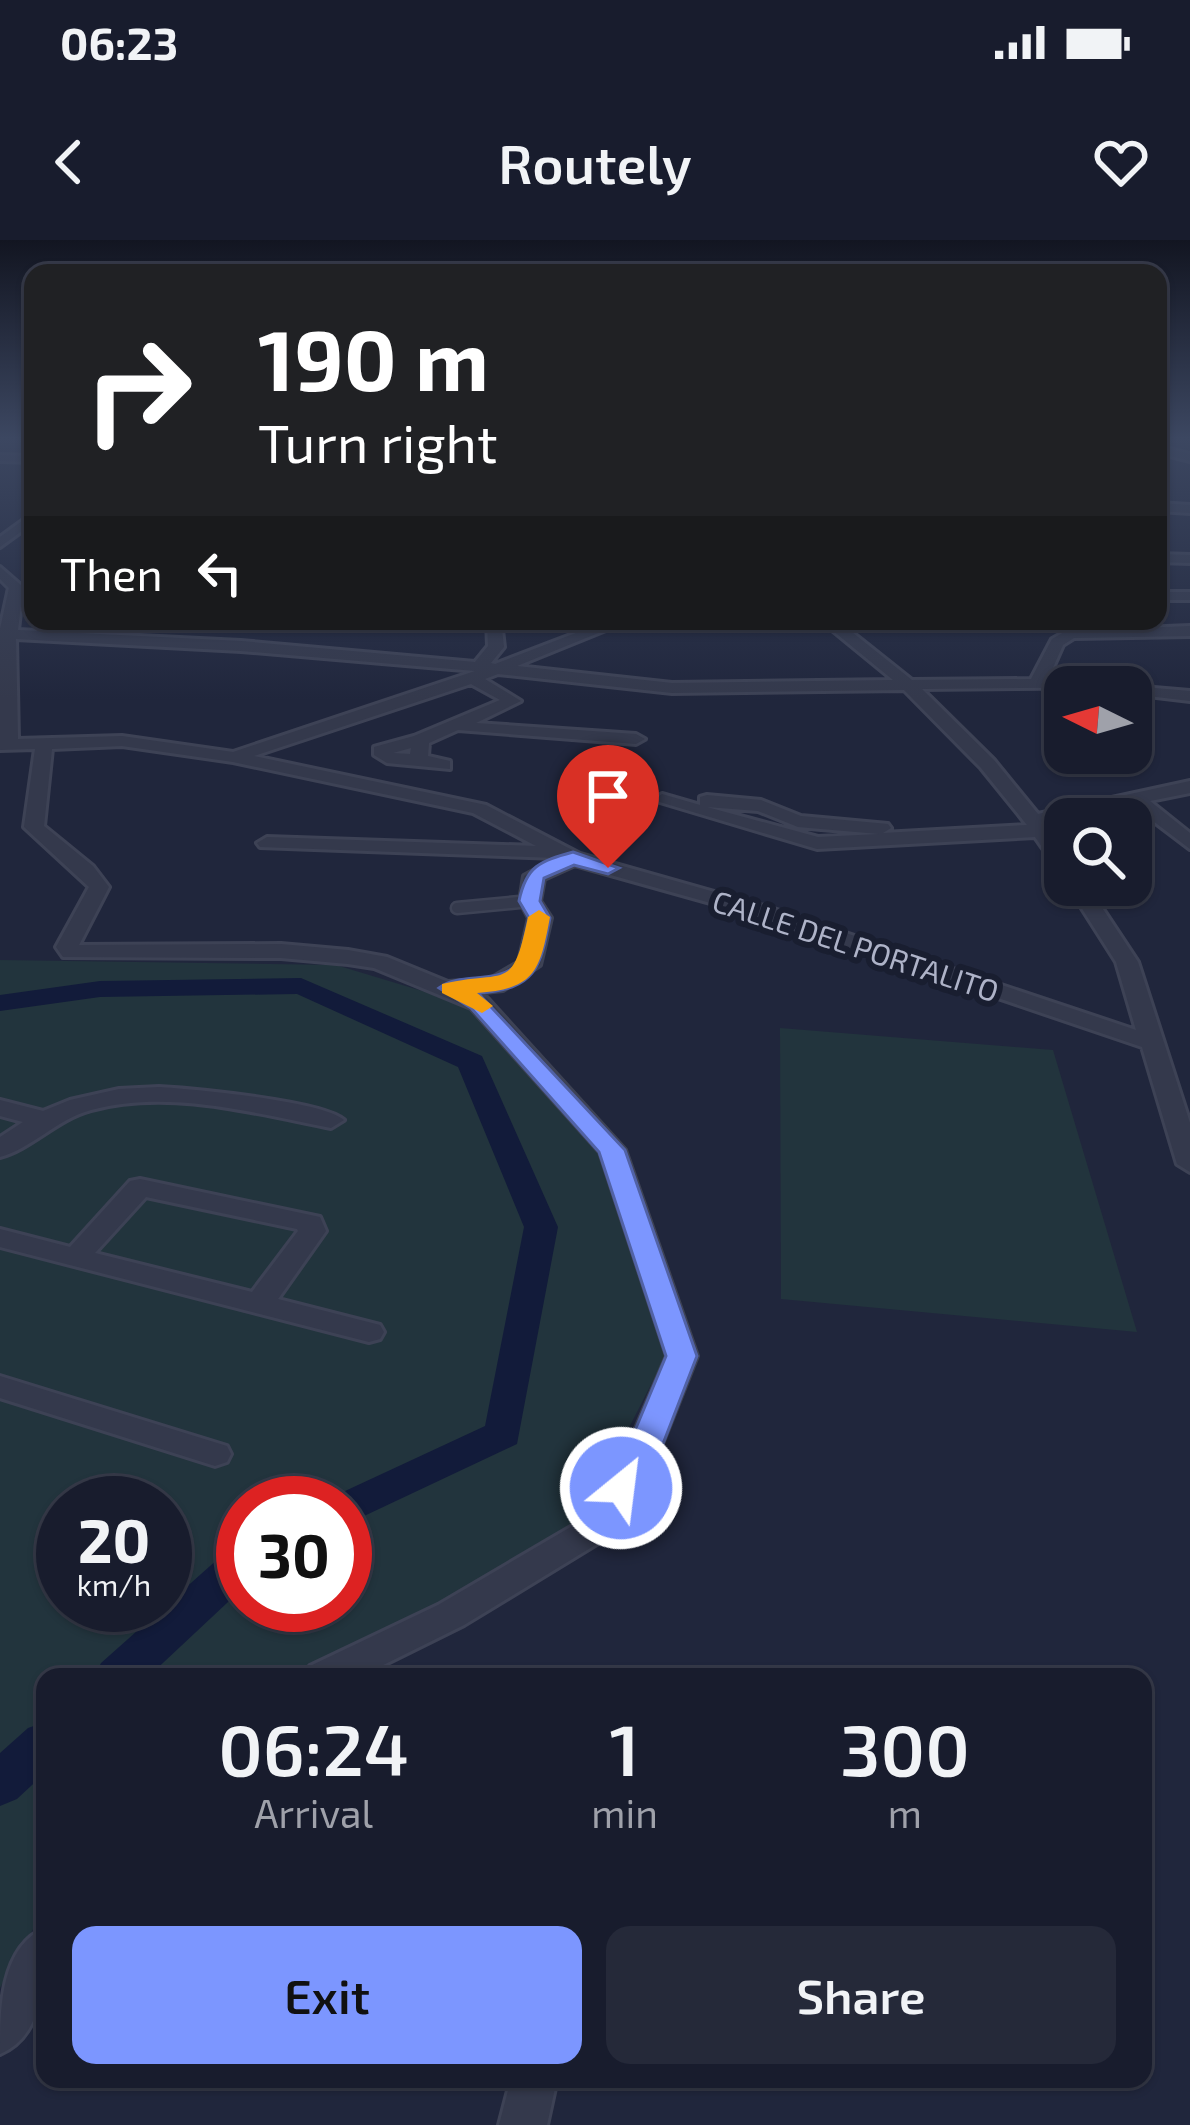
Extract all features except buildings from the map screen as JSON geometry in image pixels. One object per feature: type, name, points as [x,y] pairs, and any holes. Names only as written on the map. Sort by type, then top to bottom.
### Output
[{"type":"street","points":[[0,543],[24,524]]},
{"type":"street","points":[[0,571],[16,587],[6,634],[5,745]]},
{"type":"street","points":[[480,671],[496,647],[495,630]]},
{"type":"street","points":[[233,757],[595,630]]},
{"type":"street","points":[[839,630],[992,766],[1044,835]]},
{"type":"street","points":[[1036,684],[1057,642],[1071,634],[1190,631]]},
{"type":"street","points":[[6,634],[194,640],[480,671],[742,691],[902,683],[1036,684],[1126,686],[1190,696]]},
{"type":"street","points":[[496,647],[536,650]]},
{"type":"street","points":[[444,765],[420,750],[455,727],[513,701],[480,671]]},
{"type":"street","points":[[455,727],[636,739]]},
{"type":"street","name":"CALLE DEL PORTALITO","points":[[5,745],[122,741],[233,757],[479,809],[568,856],[764,912],[1151,1043]]},
{"type":"street","points":[[44,744],[34,827],[70,862],[91,873],[98,886],[67,947],[71,952],[281,951],[349,957],[451,988],[479,1003],[612,1150],[682,1356],[644,1449],[598,1527],[451,1615],[342,1668]]},
{"type":"street","points":[[1152,799],[1190,787]]},
{"type":"street","points":[[908,837],[876,826],[784,819],[761,806],[662,800],[817,843],[908,837],[1044,825]]},
{"type":"street","points":[[1152,803],[1190,803]]},
{"type":"street","points":[[1152,812],[1190,843]]},
{"type":"street","points":[[267,843],[568,856]]},
{"type":"street","points":[[451,988],[495,985],[530,965],[540,918],[530,901],[534,876],[568,856]]},
{"type":"street","points":[[1091,906],[1127,962],[1190,1163]]},
{"type":"street","points":[[0,1149],[38,1118],[102,1096],[182,1094],[331,1120]]},
{"type":"street","points":[[0,1108],[38,1118]]},
{"type":"street","points":[[76,1257],[140,1187],[310,1223],[312,1231],[259,1304]]},
{"type":"street","points":[[0,1238],[369,1332]]},
{"type":"street","points":[[0,1387],[215,1454]]},
{"type":"street","points":[[0,2032],[36,1966]]},
{"type":"street","points":[[523,2125],[532,2088]]},
{"type":"lane","points":[[457,908],[530,901]]},
{"type":"shaded area","points":[[0,960],[336,965],[472,1006],[598,1149],[666,1355],[579,1526],[432,1614],[320,1668],[36,1668],[36,1924],[0,1988]]},
{"type":"shaded area","points":[[780,1028],[1053,1050],[1137,1332],[781,1299]]},
{"type":"waterway","points":[[0,1003],[100,989],[301,986],[471,1062],[541,1227],[503,1434],[372,1496]]},
{"type":"waterway","points":[[127,1668],[216,1587]]},
{"type":"waterway","points":[[0,1784],[36,1751]]},
{"type":"slow traffic","points":[[482,1006],[451,988],[495,985],[518,976],[530,965],[539,917]]},
{"type":"route","points":[[608,868],[573,858],[547,866],[534,876],[530,901],[540,918],[530,965],[495,985],[451,988],[479,1003],[612,1150],[682,1356],[644,1449],[621,1488]]}]
